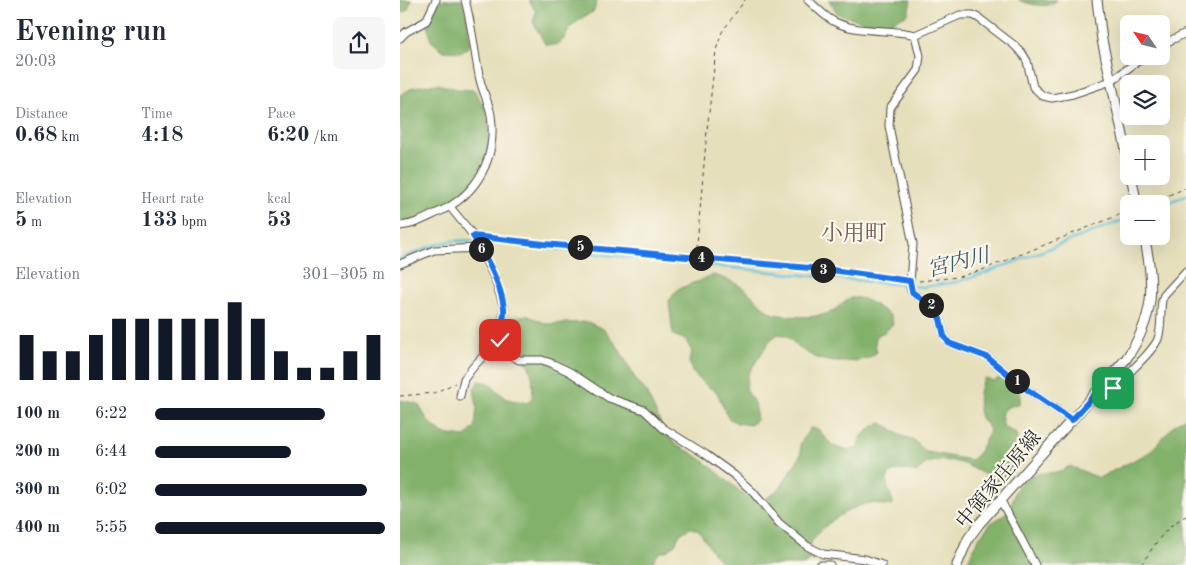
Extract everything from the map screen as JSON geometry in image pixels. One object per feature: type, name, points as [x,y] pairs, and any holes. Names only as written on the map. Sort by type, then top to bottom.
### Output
[{"type":"main road","points":[[1097,0],[1102,40],[1123,135]]},
{"type":"main road","name":"中領家庄原線","points":[[957,565],[968,539],[979,524],[1126,359],[1136,345],[1149,313],[1152,293],[1152,277],[1146,245]]},
{"type":"street","points":[[400,38],[406,32],[426,21],[436,0]]},
{"type":"street","points":[[400,226],[417,223],[450,207],[463,197],[487,165],[491,148],[491,113],[481,89],[465,0]]},
{"type":"street","points":[[808,0],[833,21],[846,26],[904,32],[915,35],[953,17],[973,15],[1022,53],[1027,62],[1033,87],[1044,96],[1052,98],[1074,94],[1111,81],[1133,65]]},
{"type":"street","points":[[1170,41],[1186,33]]},
{"type":"street","points":[[915,35],[920,56],[918,70],[890,108],[888,116],[914,244],[910,284],[912,292],[934,308],[940,319],[944,336],[949,343],[987,357],[1025,388],[1072,420]]},
{"type":"street","points":[[450,207],[477,242],[500,294],[504,307],[504,318],[500,331],[502,343],[510,354],[519,360],[542,360],[551,363],[570,372],[609,398],[644,410],[662,428],[705,454],[734,475],[752,491],[779,523],[807,546],[823,554],[865,559],[882,565]]},
{"type":"street","points":[[400,264],[434,250],[477,242]]},
{"type":"street","points":[[1097,392],[1102,393],[1113,388],[1154,346],[1159,336],[1164,295],[1186,271]]},
{"type":"street","points":[[460,396],[464,379],[490,349],[496,330],[502,323]]},
{"type":"street","points":[[1000,499],[1035,565]]},
{"type":"street","points":[[820,565],[830,565]]},
{"type":"path","points":[[696,257],[716,50],[722,32],[745,0]]},
{"type":"path","points":[[1169,195],[1186,188]]},
{"type":"path","points":[[477,242],[544,244],[832,270],[910,284],[966,275],[1120,215]]},
{"type":"path","points":[[400,396],[434,393],[464,379]]},
{"type":"path","points":[[1141,565],[1173,522],[1186,516]]},
{"type":"green space","points":[[400,0],[411,0],[408,10],[400,14]]},
{"type":"green space","points":[[440,0],[462,0],[467,18],[470,45],[463,52],[444,51],[431,41],[428,25]]},
{"type":"green space","points":[[529,0],[597,0],[594,11],[574,24],[560,43],[552,45],[545,44],[533,22],[536,12]]},
{"type":"green space","points":[[829,0],[911,0],[908,14],[883,26],[838,14]]},
{"type":"green space","points":[[1018,0],[1057,0],[1048,5],[1043,5]]},
{"type":"green space","points":[[437,84],[457,89],[474,90],[488,117],[487,149],[484,161],[472,182],[454,199],[421,217],[400,223],[400,95],[414,87]]},
{"type":"green space","points":[[714,275],[731,281],[750,293],[765,309],[774,314],[800,317],[827,314],[845,301],[857,298],[873,304],[891,316],[893,324],[886,331],[876,336],[875,345],[877,352],[865,359],[842,362],[832,362],[808,354],[786,335],[778,334],[770,340],[748,374],[746,389],[754,403],[757,419],[751,425],[737,423],[728,418],[717,392],[707,386],[692,372],[689,361],[692,352],[686,340],[673,335],[669,301],[678,289]]},
{"type":"green space","points":[[526,315],[547,324],[588,322],[605,330],[618,347],[636,380],[645,390],[666,434],[677,446],[705,462],[747,497],[753,499],[767,498],[781,487],[801,454],[800,444],[810,428],[818,429],[830,443],[839,449],[851,450],[858,448],[860,440],[865,433],[881,423],[899,435],[914,440],[926,452],[971,460],[978,454],[990,431],[981,417],[978,405],[980,387],[985,378],[994,381],[1002,377],[1013,384],[1018,391],[1020,403],[1006,408],[1001,415],[1004,427],[1016,434],[1017,441],[1008,453],[1015,468],[1007,478],[998,483],[968,466],[945,460],[928,463],[916,473],[904,470],[895,471],[887,480],[893,504],[888,506],[871,503],[844,513],[824,527],[817,535],[811,543],[809,550],[813,553],[812,557],[809,562],[803,565],[724,565],[698,530],[690,528],[680,534],[675,544],[668,550],[659,553],[650,565],[400,565],[400,400],[418,404],[428,421],[443,434],[465,437],[475,427],[477,406],[474,390],[478,381],[489,383],[506,399],[527,403],[532,399],[531,371],[527,363],[507,345],[502,336],[508,319]]},
{"type":"green space","points":[[1186,417],[1186,565],[966,565],[978,539],[991,523],[1003,516],[1011,507],[1015,491],[1022,481],[1035,474],[1059,472],[1070,466],[1099,478],[1150,452],[1174,425]]},
{"type":"waterway","name":"宮内川","points":[[1170,202],[1186,195]]},
{"type":"waterway","name":"宮内川","points":[[400,259],[431,246],[451,241],[478,240],[624,257],[923,287],[957,282],[983,274],[1120,221]]},
{"type":"district","name":"小用町","points":[[854,232]]},
{"type":"route","points":[[500,340],[504,307],[495,279],[473,236],[832,270],[910,281],[912,292],[929,303],[937,312],[944,336],[949,343],[987,357],[1025,388],[1072,420],[1097,392],[1107,392],[1113,388]]}]
